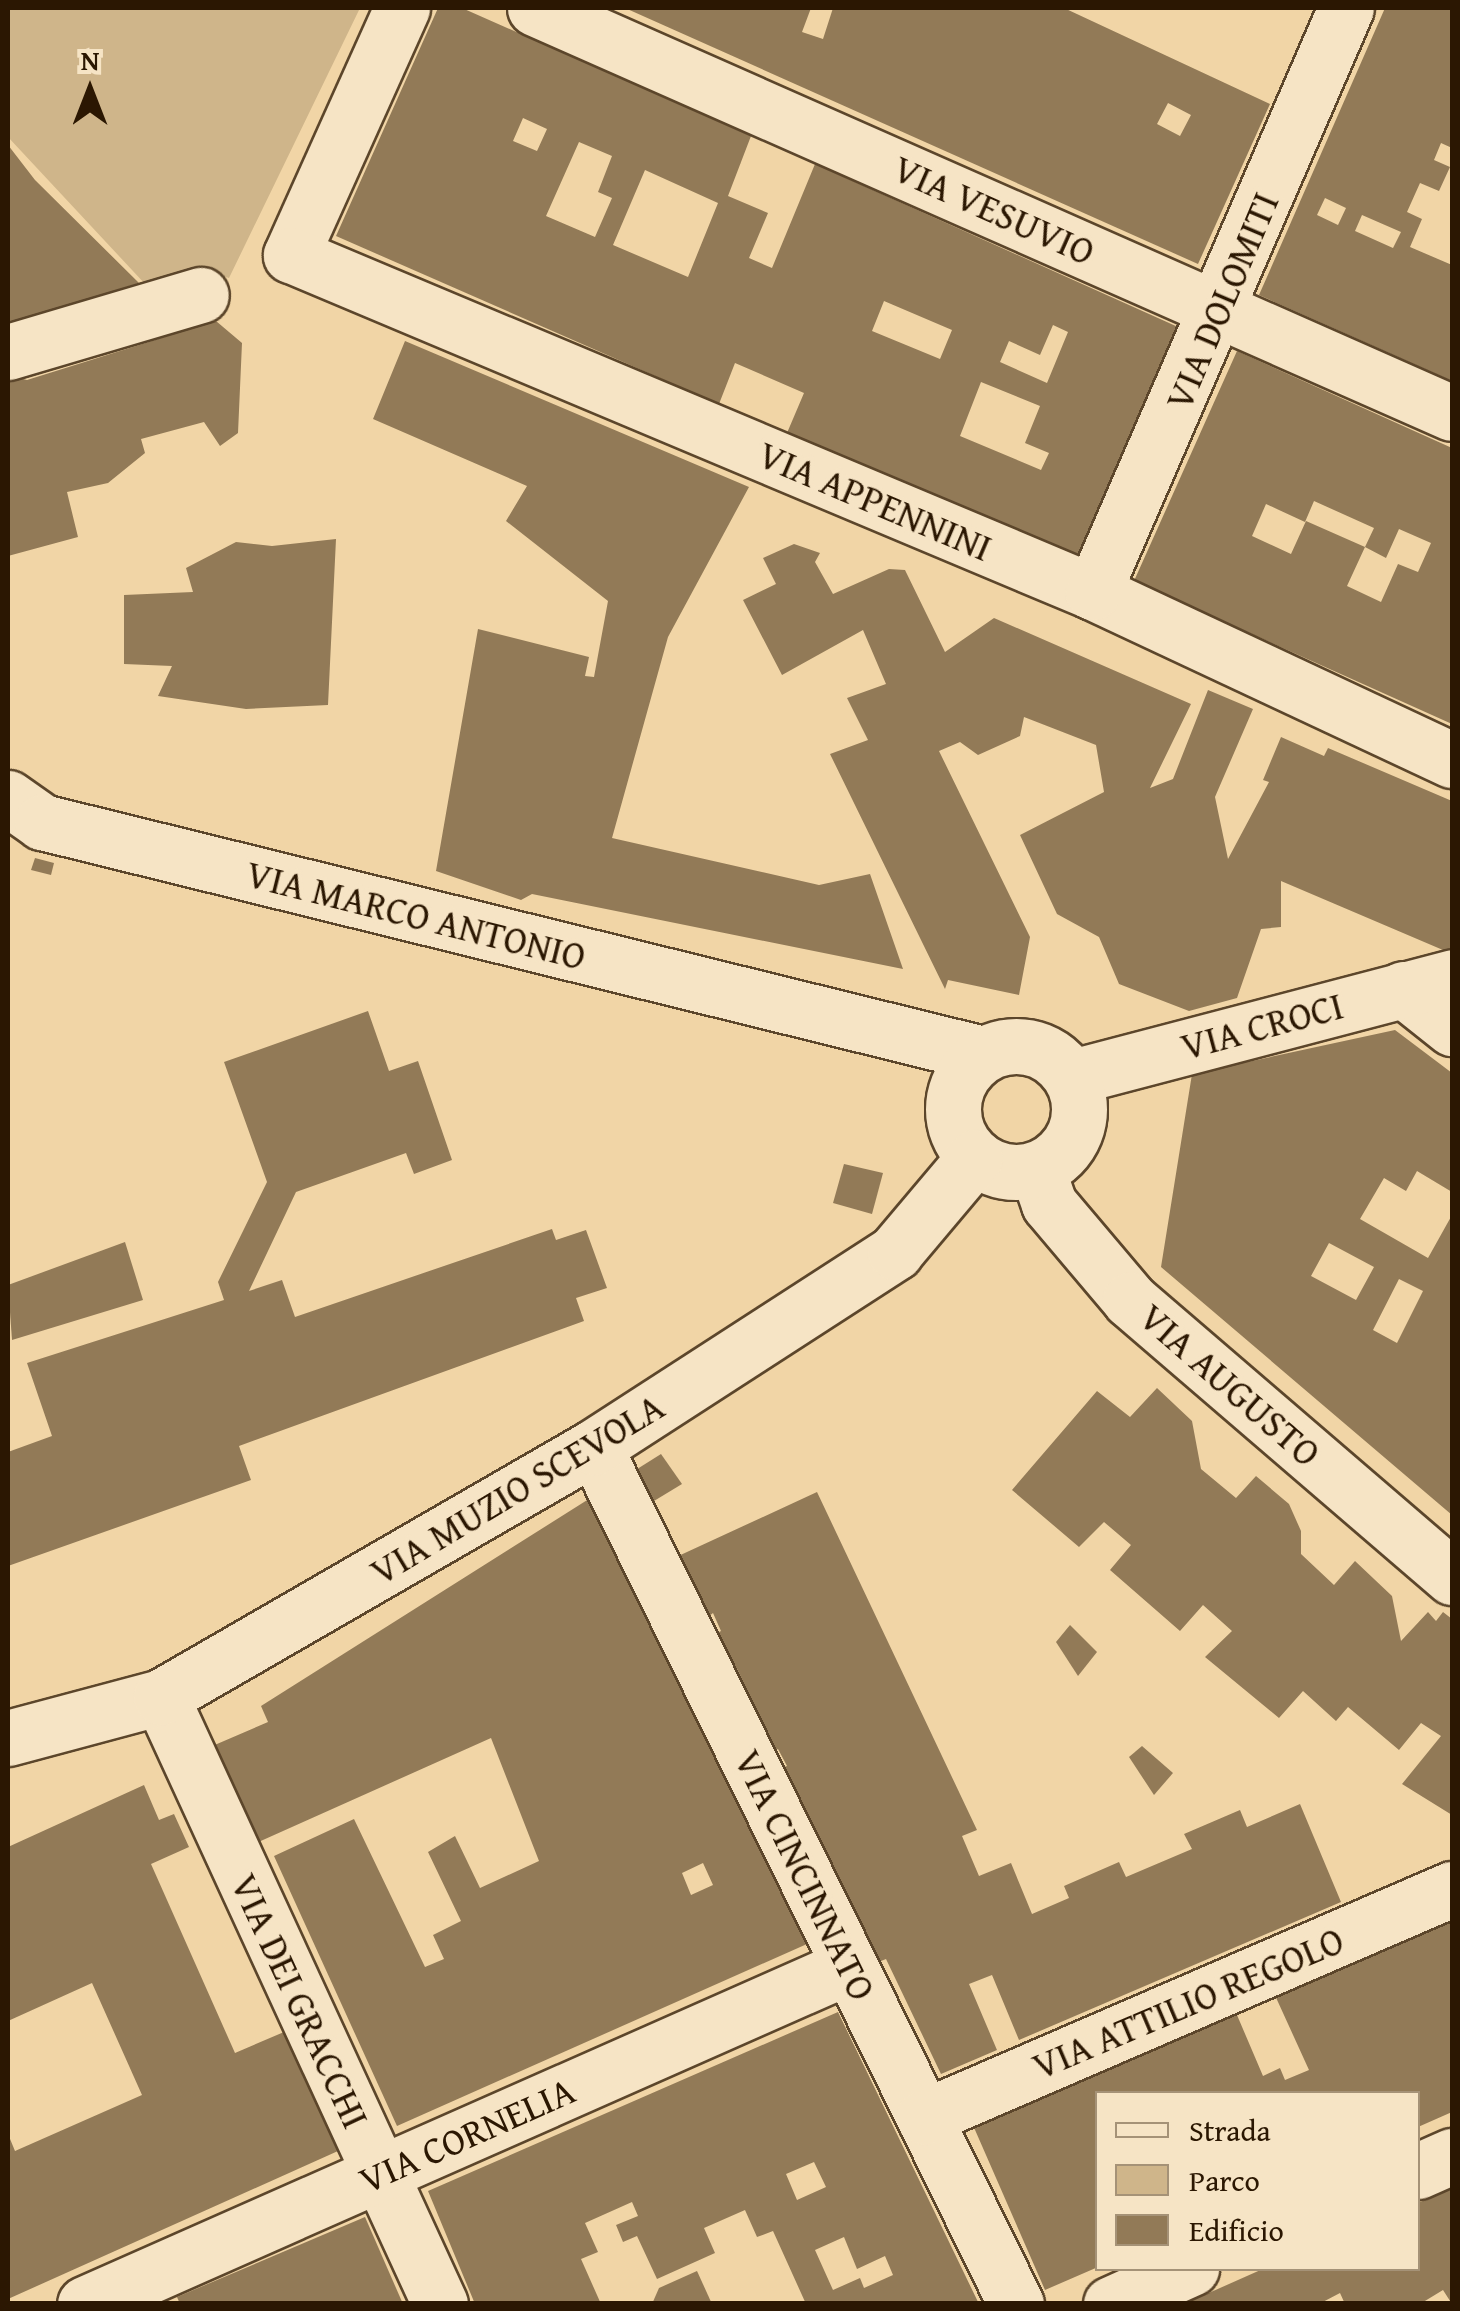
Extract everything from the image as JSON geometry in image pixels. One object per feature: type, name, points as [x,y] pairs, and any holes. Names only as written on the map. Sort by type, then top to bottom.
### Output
[{"type":"street","name":"VIA APPENNINI","points":[[402,8],[291,256],[1092,592],[1452,760]]},
{"type":"street","name":"VIA VESUVIO","points":[[535,8],[1452,413]]},
{"type":"street","name":"VIA DOLOMITI","points":[[1092,592],[1220,310],[1346,8]]},
{"type":"street","points":[[8,352],[200,295]]},
{"type":"street","name":"VIA MARCO ANTONIO","points":[[8,798],[42,822],[983,1054]]},
{"type":"street","points":[[1428,983],[1452,1028]]},
{"type":"street","name":"VIA CROCI","points":[[1072,1077],[1428,983]]},
{"type":"street","name":"VIA MARCO ANTONIO","points":[[832,1018],[952,1108]]},
{"type":"street","points":[[1022,1046],[1059,1061],[1072,1077],[1080,1113],[1076,1132],[1067,1148],[1037,1169],[1014,1172],[975,1156],[962,1143],[952,1108],[967,1068],[983,1054],[1022,1046]]},
{"type":"street","name":"VIA MUZIO SCEVOLA","points":[[8,1738],[161,1698],[594,1446],[895,1252],[975,1156]]},
{"type":"street","name":"VIA AUGUSTO","points":[[1037,1169],[1049,1204],[1130,1300],[1452,1577]]},
{"type":"street","name":"VIA CINCINNATO","points":[[594,1446],[1016,2304]]},
{"type":"street","name":"VIA DEI GRACCHI","points":[[161,1698],[440,2304]]},
{"type":"street","name":"VIA ATTILIO REGOLO","points":[[924,2117],[1452,1890]]},
{"type":"street","name":"VIA CORNELIA","points":[[85,2304],[850,1966]]},
{"type":"street","points":[[1420,2170],[1452,2156]]},
{"type":"street","points":[[1110,2304],[1185,2271]]},
{"type":"green space","points":[[8,8],[360,8],[229,278],[199,268],[146,285],[8,137]]},
{"type":"building","points":[[438,8],[462,8],[751,136],[728,196],[768,213],[749,258],[772,268],[815,164],[1178,327],[1077,560],[787,433],[804,393],[735,363],[719,404],[336,236]],"holes":[[[523,118],[547,129],[537,151],[513,141]],[[579,142],[612,156],[598,192],[612,198],[595,237],[546,216]],[[645,170],[718,203],[688,277],[613,245]],[[884,301],[952,330],[940,359],[872,331]],[[1053,325],[1068,332],[1047,383],[1000,362],[1009,341],[1040,355]],[[981,382],[1040,406],[1025,443],[1049,453],[1041,470],[960,436]]]},
{"type":"building","points":[[625,8],[811,8],[802,32],[823,39],[833,8],[1064,8],[1270,104],[1198,264]],"holes":[[[1168,103],[1191,115],[1180,136],[1157,124]]]},
{"type":"building","points":[[1385,8],[1452,10],[1452,148],[1441,143],[1434,160],[1450,167],[1439,191],[1420,183],[1407,212],[1422,219],[1410,247],[1452,265],[1452,381],[1259,295]],"holes":[[[1325,198],[1346,208],[1338,225],[1317,215]],[[1362,215],[1401,232],[1393,248],[1355,231]]]},
{"type":"building","points":[[8,145],[35,180],[139,283],[8,323]]},
{"type":"building","points":[[216,321],[242,343],[238,433],[220,446],[204,422],[141,439],[145,453],[108,483],[67,492],[78,537],[8,556],[8,375],[27,380]]},
{"type":"building","points":[[405,341],[749,487],[668,637],[612,838],[819,885],[870,874],[903,969],[532,894],[521,900],[436,871],[478,629],[589,657],[585,676],[594,677],[608,601],[506,521],[527,486],[373,419]]},
{"type":"building","points":[[1237,351],[1452,448],[1452,724],[1134,581]],"holes":[[[1314,501],[1374,528],[1365,547],[1306,521],[1291,554],[1252,536],[1266,504],[1305,522]],[[1399,529],[1431,543],[1418,572],[1398,564],[1381,602],[1347,586],[1365,547],[1386,558]]]},
{"type":"building","points":[[336,539],[328,705],[246,709],[158,696],[172,666],[124,664],[124,595],[193,592],[186,568],[236,542],[272,546]]},
{"type":"building","points":[[794,544],[820,553],[815,562],[833,594],[889,569],[905,570],[945,652],[994,618],[1191,704],[1150,788],[1173,779],[1208,690],[1253,709],[1215,797],[1228,859],[1269,782],[1263,780],[1281,737],[1324,756],[1328,748],[1452,801],[1450,953],[1281,881],[1281,927],[1261,929],[1237,998],[1189,1011],[1119,984],[1099,937],[1057,914],[1020,835],[1104,792],[1096,745],[1024,717],[1020,736],[978,755],[960,742],[939,751],[1030,937],[1019,995],[948,980],[945,989],[830,754],[868,740],[847,698],[886,684],[863,630],[782,675],[743,600],[776,584],[763,558]]},
{"type":"building","points":[[35,858],[54,863],[51,875],[31,870]]},
{"type":"building","points":[[368,1011],[389,1071],[418,1061],[452,1160],[414,1174],[406,1153],[296,1192],[249,1291],[282,1280],[295,1317],[552,1229],[556,1240],[586,1230],[607,1288],[576,1298],[584,1321],[239,1446],[251,1480],[8,1566],[8,1452],[52,1436],[27,1363],[224,1300],[218,1282],[267,1182],[224,1062]]},
{"type":"building","points":[[1395,1030],[1452,1073],[1452,1192],[1417,1171],[1406,1191],[1384,1178],[1360,1219],[1428,1258],[1452,1215],[1452,1515],[1161,1267],[1192,1074]],"holes":[[[1329,1243],[1374,1267],[1356,1300],[1311,1276]],[[1399,1279],[1423,1291],[1397,1343],[1373,1330]]]},
{"type":"building","points":[[844,1164],[883,1173],[872,1214],[833,1203]]},
{"type":"building","points":[[125,1242],[143,1300],[12,1340],[8,1285]]},
{"type":"building","points":[[1157,1388],[1192,1421],[1201,1469],[1236,1498],[1256,1476],[1289,1504],[1301,1531],[1301,1554],[1334,1585],[1355,1561],[1392,1596],[1401,1641],[1428,1612],[1436,1621],[1443,1612],[1452,1619],[1452,1815],[1402,1784],[1441,1736],[1421,1723],[1399,1750],[1348,1707],[1336,1721],[1303,1691],[1279,1718],[1205,1657],[1232,1631],[1203,1605],[1180,1631],[1110,1570],[1131,1545],[1104,1522],[1079,1547],[1012,1490],[1097,1391],[1130,1417]]},
{"type":"building","points":[[661,1454],[682,1484],[654,1501],[634,1471]]},
{"type":"building","points":[[817,1492],[977,1830],[962,1836],[979,1876],[1011,1863],[1032,1914],[1069,1898],[1064,1886],[1119,1862],[1126,1877],[1192,1849],[1184,1834],[1240,1810],[1247,1827],[1300,1804],[1341,1902],[1019,2040],[992,1975],[969,1984],[997,2050],[941,2074],[886,1959],[876,1963],[800,1799],[792,1808],[775,1770],[787,1766],[778,1749],[765,1754],[750,1716],[758,1713],[737,1669],[729,1674],[712,1636],[721,1631],[713,1613],[703,1621],[674,1558]]},
{"type":"building","points":[[592,1497],[807,1944],[397,2126],[274,1856],[354,1819],[425,1967],[444,1959],[433,1935],[461,1921],[428,1852],[455,1836],[480,1888],[539,1861],[491,1738],[254,1844],[210,1747],[268,1722],[261,1706]],"holes":[[[703,1863],[713,1885],[691,1895],[682,1873]]]},
{"type":"building","points":[[1070,1625],[1097,1652],[1078,1676],[1056,1642]]},
{"type":"building","points":[[1142,1746],[1173,1773],[1154,1795],[1129,1757]]},
{"type":"building","points":[[144,1785],[159,1820],[174,1814],[189,1847],[151,1864],[235,2053],[284,2032],[338,2151],[8,2299],[8,2134],[15,2151],[142,2095],[92,1983],[8,2021],[8,1847]]},
{"type":"building","points":[[1452,1912],[1452,2112],[1420,2126],[1420,2091],[1095,2091],[1095,2268],[1045,2290],[972,2123],[1234,2008],[1263,2076],[1280,2068],[1285,2080],[1309,2070],[1273,1991]]},
{"type":"building","points":[[838,2012],[979,2304],[806,2304],[773,2231],[757,2237],[745,2210],[704,2228],[715,2253],[657,2279],[637,2236],[623,2242],[616,2225],[638,2216],[632,2202],[585,2223],[598,2252],[581,2259],[601,2304],[475,2304],[428,2191]],"holes":[[[814,2162],[826,2187],[797,2200],[786,2174]],[[844,2237],[857,2269],[885,2256],[893,2275],[864,2288],[860,2278],[833,2290],[815,2250]]]},
{"type":"building","points":[[1452,2188],[1452,2304],[1443,2290],[1420,2304],[1345,2304],[1340,2293],[1319,2304],[1184,2304],[1258,2271],[1420,2271],[1420,2202]]},
{"type":"building","points":[[365,2217],[403,2304],[180,2304],[177,2297]]},
{"type":"building","points":[[697,2271],[712,2304],[652,2304],[659,2288]]}]
